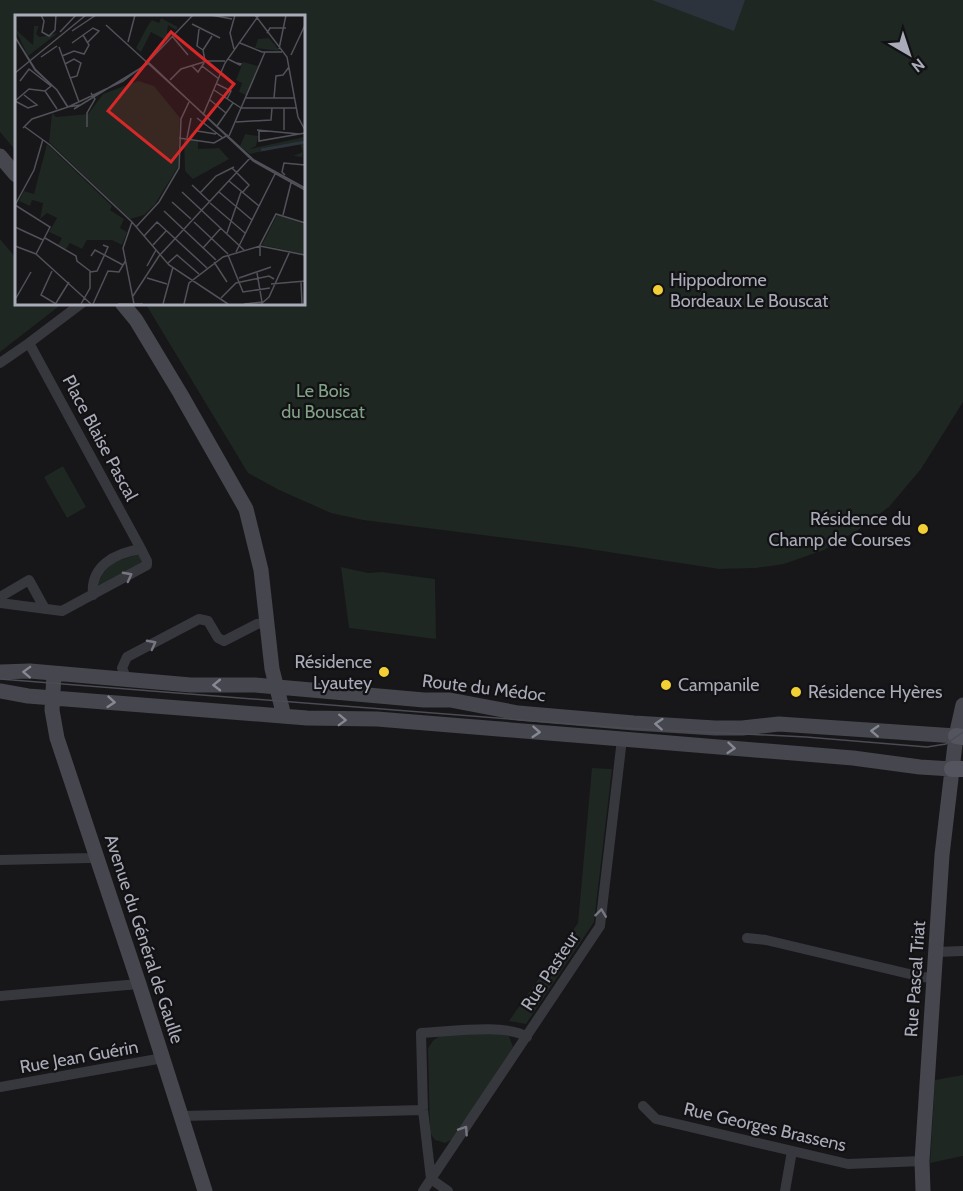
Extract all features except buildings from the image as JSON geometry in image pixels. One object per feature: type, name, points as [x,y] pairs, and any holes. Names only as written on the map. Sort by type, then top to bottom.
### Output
[{"type":"main road","points":[[0,156],[15,175]]},
{"type":"main road","points":[[124,304],[141,329],[244,504],[261,570],[276,687],[284,716]]},
{"type":"main road","name":"Route du Médoc","points":[[0,672],[30,671],[191,685],[276,687],[424,700],[450,700],[518,713],[612,721],[716,728],[801,725],[960,737]]},
{"type":"main road","name":"Avenue du Général de Gaulle","points":[[54,674],[52,710],[55,731],[205,1191]]},
{"type":"main road","name":"Route du Médoc","points":[[0,691],[52,698],[284,716],[350,720],[377,719],[622,739],[920,767],[960,765]]},
{"type":"main road","name":"Rue Pascal Triat","points":[[923,1191],[922,1161],[942,855],[960,765],[963,705]]},
{"type":"street","points":[[0,363],[81,304]]},
{"type":"street","name":"Place Blaise Pascal","points":[[29,343],[141,549]]},
{"type":"street","points":[[0,603],[62,611],[93,595],[147,565],[141,549],[107,561],[95,573],[92,586],[93,595]]},
{"type":"street","points":[[0,597],[28,580],[45,609]]},
{"type":"street","points":[[127,680],[122,668],[127,657],[200,619],[208,621],[218,638],[224,640],[257,624],[266,623]]},
{"type":"street","name":"Rue Pasteur","points":[[423,1191],[600,926],[622,739]]},
{"type":"street","points":[[0,860],[96,856]]},
{"type":"street","points":[[747,938],[766,940],[934,978]]},
{"type":"street","points":[[936,952],[963,951]]},
{"type":"street","points":[[0,996],[139,984]]},
{"type":"street","points":[[448,1191],[431,1179],[423,1110],[421,1034],[500,1029],[520,1032],[527,1037]]},
{"type":"street","name":"Rue Jean Guérin","points":[[0,1087],[163,1058]]},
{"type":"street","name":"Rue Georges Brassens","points":[[643,1106],[656,1119],[848,1164],[922,1161]]},
{"type":"street","points":[[181,1116],[423,1110]]},
{"type":"street","points":[[785,1191],[792,1151]]},
{"type":"green space","name":"Hippodrome Bordeaux Le Bouscat","points":[[0,0],[963,0],[963,402],[921,469],[889,507],[858,530],[824,550],[784,564],[756,568],[719,569],[569,546],[363,520],[331,513],[279,490],[248,473],[146,304],[304,304],[304,15],[15,15],[15,150],[0,132]]},
{"type":"green space","points":[[0,239],[15,257],[15,304],[56,304],[58,307],[0,352]]},
{"type":"green space","points":[[63,466],[86,507],[67,518],[44,477]]},
{"type":"green space","points":[[139,555],[142,562],[98,584],[104,572],[112,564]]},
{"type":"green space","points":[[341,567],[368,573],[382,572],[435,579],[436,639],[349,628]]},
{"type":"green space","points":[[592,768],[612,769],[594,922],[526,1024],[509,1021],[578,923]]},
{"type":"green space","points":[[447,1034],[503,1034],[509,1036],[513,1047],[453,1139],[445,1143],[435,1140],[430,1133],[428,1049],[430,1045],[436,1038]]},
{"type":"green space","points":[[963,1075],[963,1156],[930,1163],[935,1080]]},
{"type":"shaded area","points":[[652,0],[745,0],[734,31]]},
{"type":"tram line","points":[[0,679],[623,728],[806,737],[927,747],[946,744],[963,732]]},
{"type":"place","name":"Hippodrome Bordeaux Le Bouscat","points":[[658,290]]},
{"type":"place","name":"Résidence du Champ de Courses","points":[[923,529]]},
{"type":"place","name":"Résidence Lyautey","points":[[384,672]]},
{"type":"place","name":"Campanile","points":[[666,685]]},
{"type":"place","name":"Résidence Hyères","points":[[796,692]]},
{"type":"park label","name":"Le Bois du Bouscat","points":[[323,401]]}]
